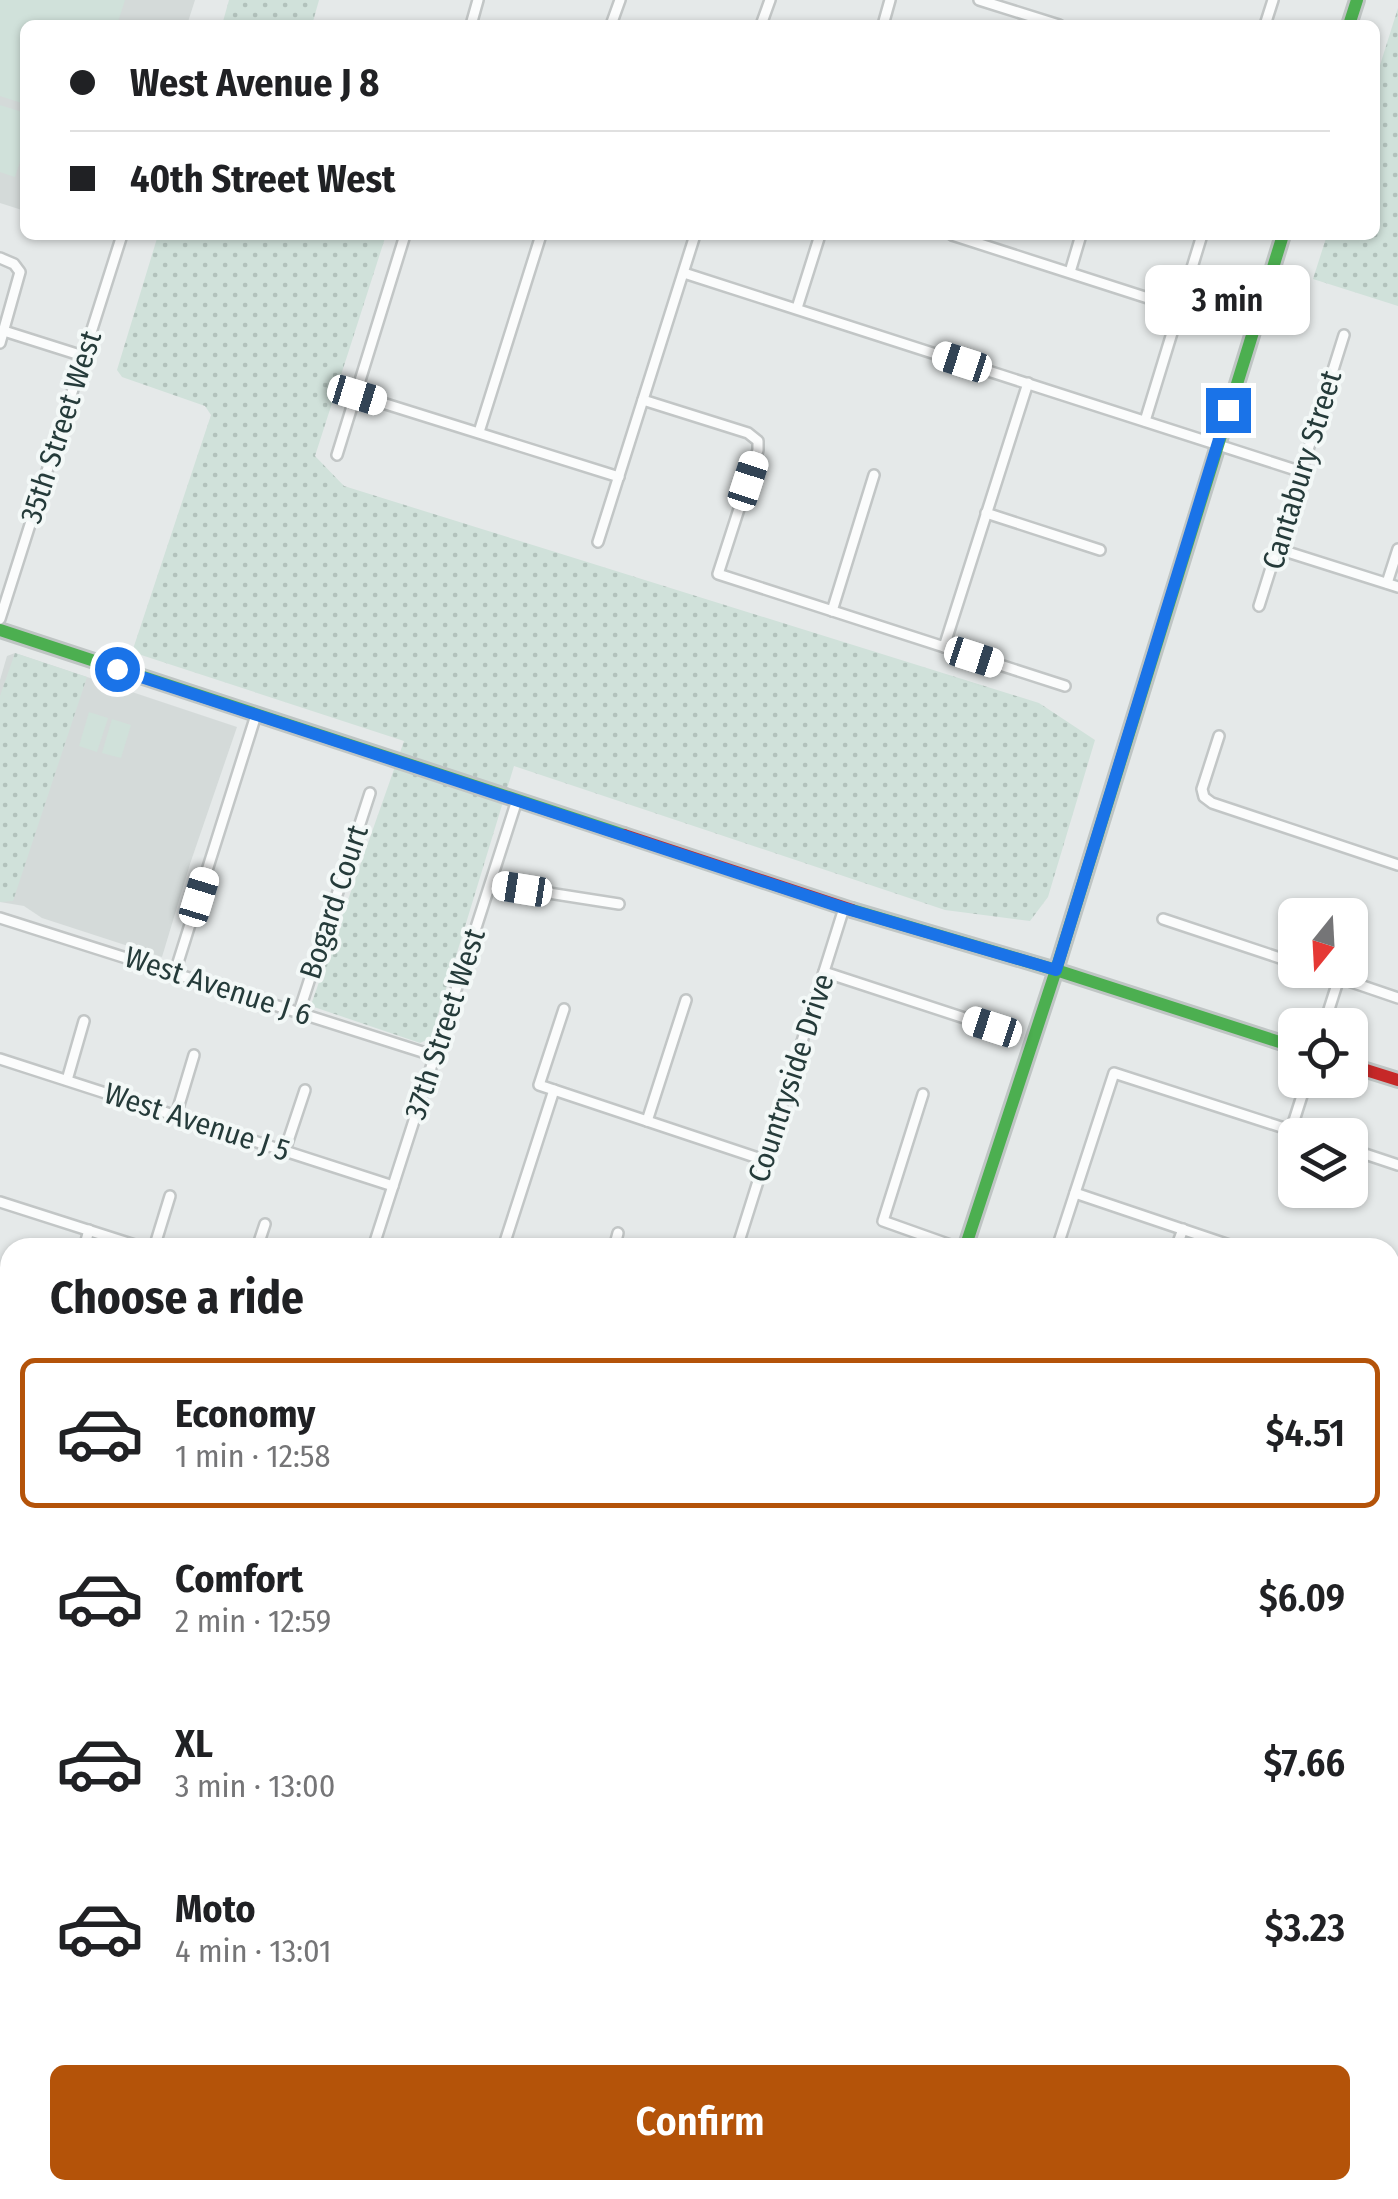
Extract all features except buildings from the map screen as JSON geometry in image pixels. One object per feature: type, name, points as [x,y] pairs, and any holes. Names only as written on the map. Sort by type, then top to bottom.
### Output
[{"type":"street","points":[[980,0],[1044,20]]},
{"type":"street","name":"35th Street West","points":[[0,619],[120,240]]},
{"type":"street","points":[[337,456],[404,240]]},
{"type":"street","points":[[479,432],[538,240]]},
{"type":"street","points":[[598,542],[694,240]]},
{"type":"street","points":[[797,308],[818,240]]},
{"type":"street","points":[[968,240],[1179,308]]},
{"type":"street","points":[[1070,272],[1080,240]]},
{"type":"street","points":[[1145,421],[1200,240]]},
{"type":"street","points":[[965,1238],[1056,970],[1282,240]]},
{"type":"street","points":[[0,258],[19,267],[0,343]]},
{"type":"street","points":[[684,273],[1302,472]]},
{"type":"street","points":[[4,331],[84,356]]},
{"type":"street","name":"Cantabury Street","points":[[1260,606],[1344,334]]},
{"type":"street","points":[[944,647],[1028,383]]},
{"type":"street","points":[[357,395],[619,478]]},
{"type":"street","points":[[643,400],[748,433],[758,441],[718,574],[1065,686]]},
{"type":"street","points":[[832,611],[874,475]]},
{"type":"street","points":[[986,513],[1100,550]]},
{"type":"street","points":[[1278,549],[1393,585],[1398,549]]},
{"type":"street","points":[[0,630],[844,908],[1056,970],[1278,1042]]},
{"type":"street","points":[[175,972],[256,715]]},
{"type":"street","points":[[1219,736],[1202,789],[1204,797],[1212,803],[1398,865]]},
{"type":"street","name":"Bogard Court","points":[[299,1012],[370,793]]},
{"type":"street","name":"37th Street West","points":[[376,1238],[517,800]]},
{"type":"street","points":[[490,884],[618,904]]},
{"type":"street","name":"Countryside Drive","points":[[740,1238],[844,908]]},
{"type":"street","name":"West Avenue J 6","points":[[0,918],[435,1056]]},
{"type":"street","points":[[1163,919],[1278,957]]},
{"type":"street","points":[[824,972],[992,1027]]},
{"type":"street","points":[[1368,988],[1398,998]]},
{"type":"street","points":[[648,1121],[686,1000]]},
{"type":"street","points":[[564,1009],[539,1085],[764,1160]]},
{"type":"street","points":[[67,1080],[84,1021]]},
{"type":"street","points":[[176,1115],[194,1056]]},
{"type":"street","name":"West Avenue J 5","points":[[0,1059],[393,1186]]},
{"type":"street","points":[[1368,1071],[1398,1080]]},
{"type":"street","points":[[1060,1238],[1114,1072],[1278,1126]]},
{"type":"street","points":[[286,1150],[305,1090]]},
{"type":"street","points":[[505,1238],[554,1090]]},
{"type":"street","points":[[923,1094],[882,1221],[932,1238]]},
{"type":"street","points":[[1368,1155],[1398,1165]]},
{"type":"street","points":[[1075,1193],[1209,1238]]},
{"type":"street","points":[[157,1238],[170,1196]]},
{"type":"street","points":[[0,1202],[113,1238]]},
{"type":"street","points":[[261,1238],[265,1224]]},
{"type":"street","points":[[1179,1238],[1182,1229]]},
{"type":"street","points":[[87,1238],[89,1230]]},
{"type":"street","points":[[616,1238],[618,1232]]},
{"type":"shaded area","points":[[0,0],[195,0],[189,20],[20,20],[20,209],[0,203]]},
{"type":"shaded area","points":[[0,0],[125,0],[119,20],[20,20],[20,102],[0,96]]},
{"type":"shaded area","points":[[229,0],[319,0],[313,20],[223,20]]},
{"type":"shaded area","points":[[1398,8],[1398,306],[1313,279],[1325,240],[1380,240],[1380,65]]},
{"type":"shaded area","points":[[0,105],[20,111],[20,162],[15,177],[0,172]]},
{"type":"shaded area","points":[[156,240],[384,240],[315,456],[344,486],[1039,703],[1095,740],[1048,897],[1030,921],[945,910],[514,766],[431,1038],[420,1043],[314,1007],[312,1002],[404,741],[132,652],[211,415],[205,406],[122,377],[117,370]]},
{"type":"shaded area","points":[[15,653],[237,727],[162,957],[42,918],[24,906],[0,902],[0,680],[7,656]]},
{"type":"shaded area","points":[[15,653],[87,677],[13,901],[0,902],[0,696]]},
{"type":"shaded area","points":[[89,712],[108,718],[97,752],[79,746]]},
{"type":"shaded area","points":[[112,719],[131,725],[121,758],[102,753]]},
{"type":"traffic: fast","points":[[1351,20],[1357,0]]},
{"type":"traffic: fast","points":[[968,1238],[1056,970],[1281,240]]},
{"type":"traffic: fast","points":[[0,630],[624,835]]},
{"type":"traffic: fast","points":[[852,910],[1278,1042]]},
{"type":"traffic: jam","points":[[624,835],[852,910]]},
{"type":"traffic: jam","points":[[1368,1071],[1398,1080]]},
{"type":"route","points":[[117,669],[844,908],[1056,970],[1228,410]]}]
